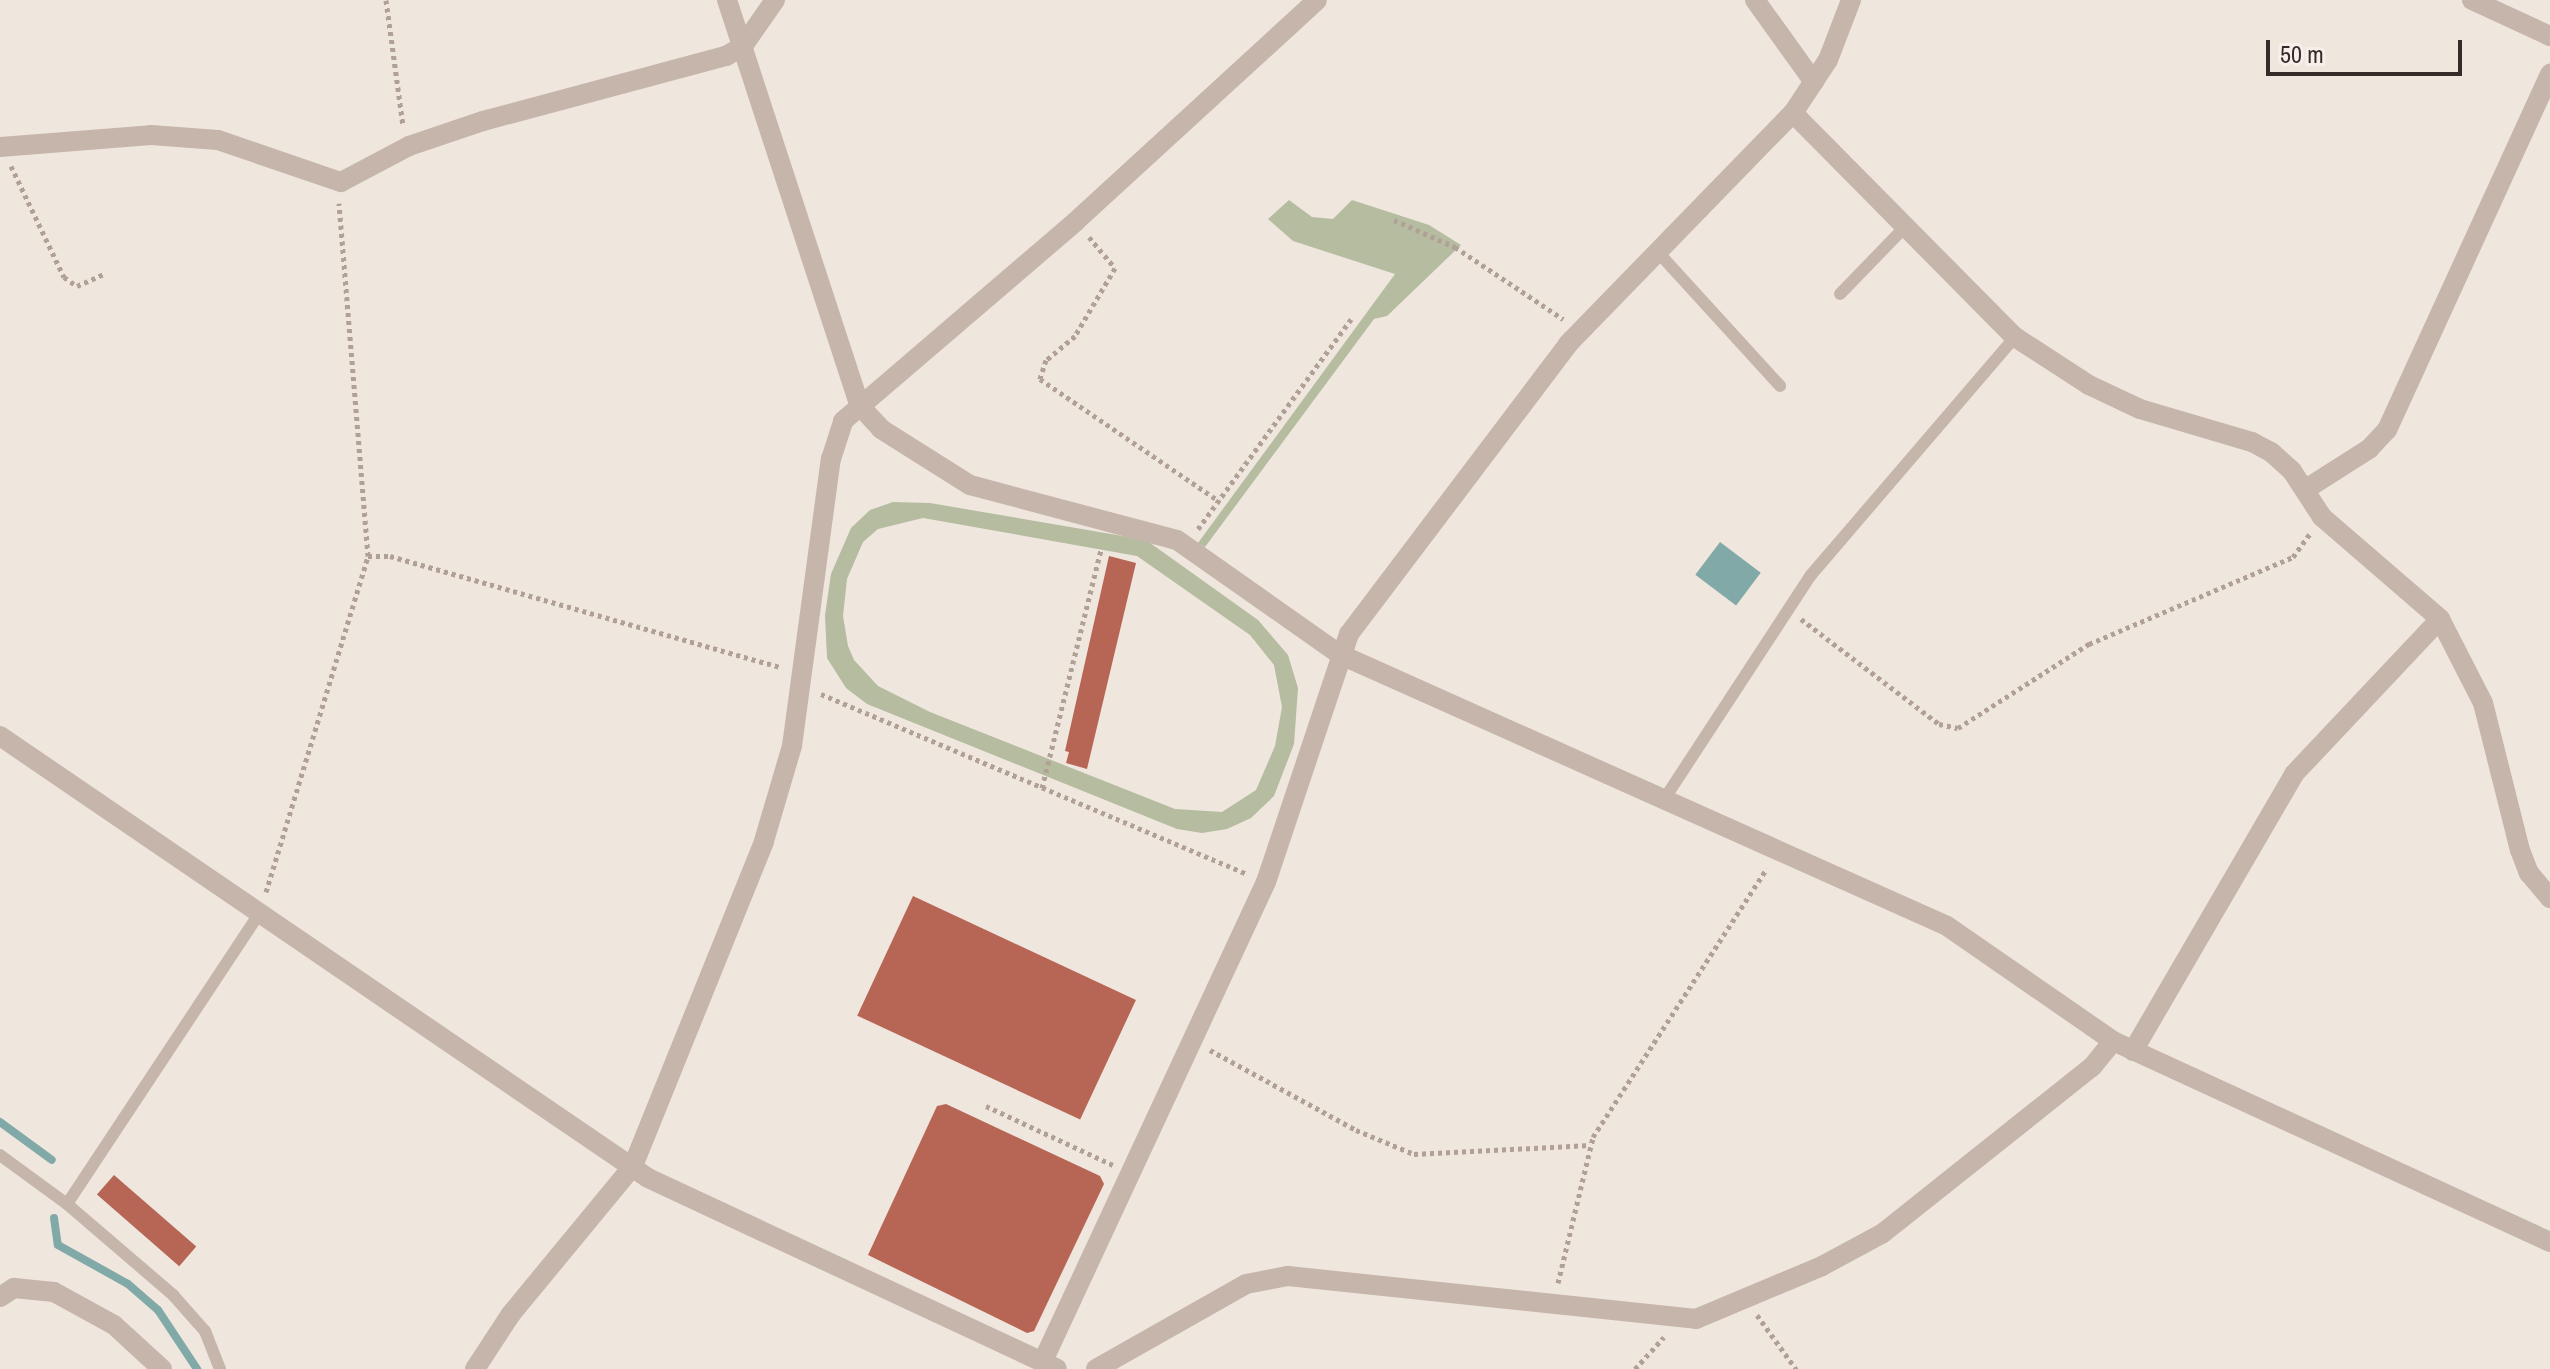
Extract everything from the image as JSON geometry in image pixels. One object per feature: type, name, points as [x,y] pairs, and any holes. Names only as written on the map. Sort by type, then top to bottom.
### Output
[{"type":"street","points":[[727,0],[859,405],[881,429],[970,485],[1163,533],[1339,654],[1947,926],[2113,1041],[2550,1242]]},
{"type":"street","points":[[1,147],[151,135],[218,140],[341,182],[409,146],[560,98],[726,56],[743,46],[775,0]]},
{"type":"street","points":[[475,1369],[511,1314],[633,1166],[772,819],[792,746],[831,459],[843,421],[1075,222],[1317,0]]},
{"type":"street","points":[[1755,0],[1814,82]]},
{"type":"street","points":[[0,736],[648,1178],[1050,1365],[1129,1172],[1266,882],[1339,654],[1349,634],[1580,330],[1793,113],[1814,82],[1851,0]]},
{"type":"street","points":[[2472,0],[2550,36]]},
{"type":"street","points":[[2306,489],[2369,449],[2387,430],[2550,74]]},
{"type":"street","points":[[1793,113],[2015,337],[2089,385],[2140,409],[2252,442],[2271,452],[2306,489],[2322,517],[2440,619],[2483,703],[2520,850],[2529,873],[2550,898]]},
{"type":"street","points":[[2133,1051],[2294,774],[2440,619]]},
{"type":"street","points":[[1096,1369],[1132,1344],[1264,1278],[1288,1276],[1556,1308],[1671,1320],[1696,1319],[1748,1301],[1883,1233],[2092,1067],[2113,1041]]},
{"type":"street","points":[[0,1297],[14,1288],[54,1292],[114,1325],[162,1369]]},
{"type":"lane","points":[[1840,294],[1906,226]]},
{"type":"lane","points":[[1656,250],[1780,386]]},
{"type":"lane","points":[[1665,798],[1811,575],[2015,337]]},
{"type":"lane","points":[[67,1204],[260,912]]},
{"type":"lane","points":[[0,1155],[67,1204],[193,1316],[220,1369]]},
{"type":"path","points":[[386,0],[409,146]]},
{"type":"path","points":[[1,147],[64,277],[77,286],[104,274]]},
{"type":"path","points":[[260,912],[368,556],[366,483],[338,236],[341,182]]},
{"type":"path","points":[[1394,220],[1455,247],[1580,330]]},
{"type":"path","points":[[1075,222],[1115,268],[1075,336],[1046,360],[1040,379],[1219,501]]},
{"type":"path","points":[[1186,546],[1351,319]]},
{"type":"path","points":[[1788,610],[1939,724],[1958,728],[2089,644],[2293,557],[2322,517]]},
{"type":"path","points":[[1042,788],[1101,549]]},
{"type":"path","points":[[368,556],[390,556],[780,667],[835,701],[1266,882]]},
{"type":"path","points":[[1556,1308],[1590,1145],[1777,848]]},
{"type":"path","points":[[1192,1041],[1356,1130],[1414,1154],[1590,1145]]},
{"type":"path","points":[[986,1106],[1129,1172]]},
{"type":"path","points":[[1748,1301],[1796,1369]]},
{"type":"path","points":[[1635,1369],[1666,1336],[1671,1320]]},
{"type":"green space","points":[[1289,200],[1312,217],[1333,219],[1352,200],[1429,225],[1461,245],[1387,316],[1374,319],[1205,547],[1198,543],[1395,274],[1293,241],[1268,219]]},
{"type":"green space","points":[[893,502],[930,503],[1146,540],[1258,620],[1288,655],[1298,688],[1294,744],[1274,796],[1251,818],[1227,829],[1202,833],[1177,829],[867,704],[846,688],[827,658],[825,615],[831,574],[851,528],[870,510]],"holes":[[[923,518],[1137,556],[1250,635],[1274,665],[1282,707],[1275,746],[1256,790],[1222,812],[1175,809],[930,712],[878,686],[854,660],[848,646],[843,616],[847,579],[863,542],[878,529]]]},
{"type":"water","points":[[1720,542],[1761,573],[1736,605],[1695,575]]},
{"type":"building","points":[[1109,556],[1136,563],[1087,769],[1066,763],[1069,752],[1065,751]]},
{"type":"building","points":[[913,896],[1136,1000],[1080,1120],[857,1016]]},
{"type":"building","points":[[946,1104],[1100,1176],[1104,1184],[1034,1331],[1027,1333],[868,1255],[937,1106]]},
{"type":"building","points":[[114,1175],[196,1247],[179,1266],[97,1195]]},
{"type":"waterway","points":[[0,1122],[52,1160]]},
{"type":"waterway","points":[[54,1218],[58,1245],[128,1284],[158,1310],[197,1369]]}]
